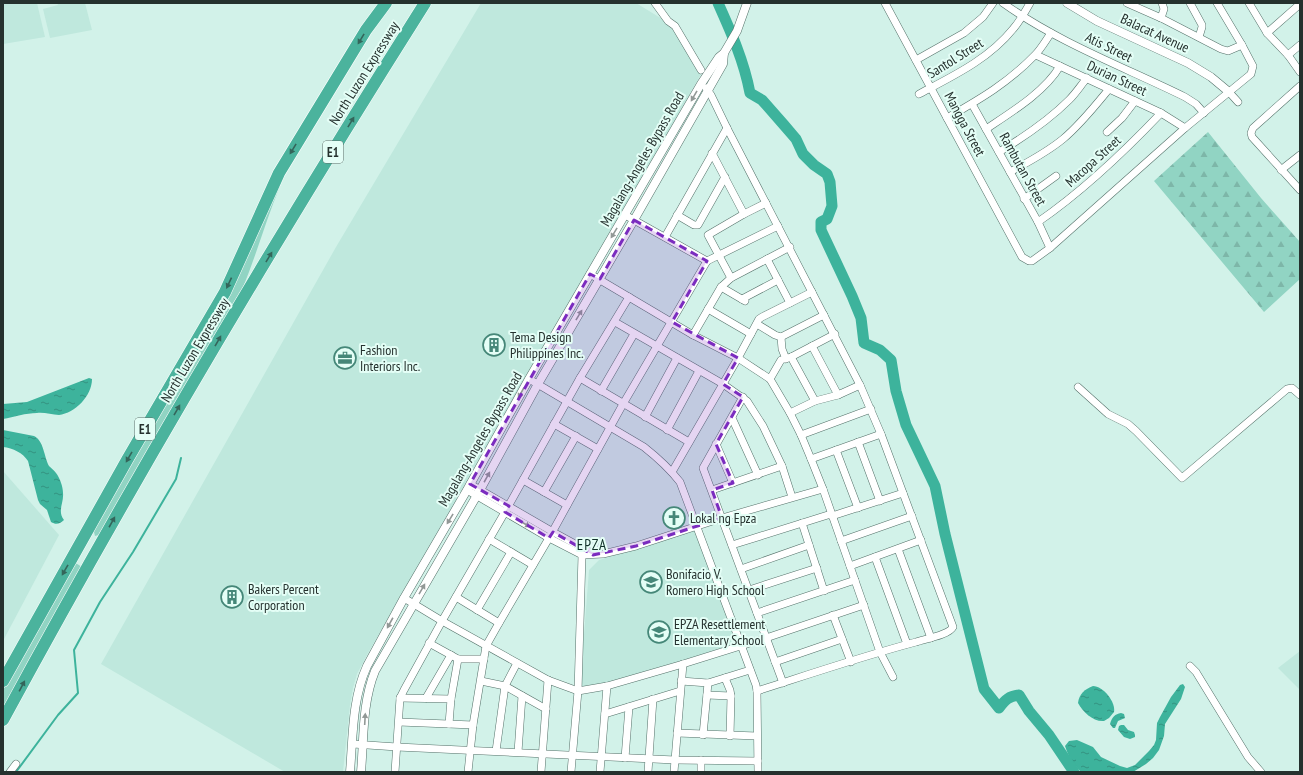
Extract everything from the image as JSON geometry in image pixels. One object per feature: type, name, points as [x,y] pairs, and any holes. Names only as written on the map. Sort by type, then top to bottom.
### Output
[{"type":"highway","name":"North Luzon Expressway","points":[[3,681],[123,467],[225,292],[279,173],[366,30],[386,3]]},
{"type":"highway","name":"North Luzon Expressway","points":[[3,720],[103,539],[180,404],[425,3]]},
{"type":"street","points":[[655,3],[668,21],[675,26],[701,70]]},
{"type":"street","name":"Magalang-Angeles Bypass Road","points":[[350,772],[355,707],[358,690],[367,666],[404,598],[590,274],[701,84],[719,57],[725,51],[737,31],[747,3]]},
{"type":"street","name":"Mangga Street","points":[[885,3],[1022,257],[1032,261],[1050,248]]},
{"type":"street","points":[[916,60],[964,33],[983,17],[993,3]]},
{"type":"street","name":"Atis Street","points":[[1003,3],[1051,33],[1110,63],[1185,97],[1196,104],[1204,113]]},
{"type":"street","name":"Santol Street","points":[[919,94],[976,63],[998,45],[1014,29],[1030,3]]},
{"type":"street","name":"Balacat Avenue","points":[[1067,3],[1096,21],[1188,63],[1211,77],[1229,92]]},
{"type":"street","points":[[1127,3],[1162,18],[1221,49],[1228,51],[1242,45]]},
{"type":"street","points":[[1162,3],[1164,9],[1162,18]]},
{"type":"street","points":[[1190,3],[1202,27],[1200,37]]},
{"type":"street","points":[[1050,248],[1185,128],[1251,74],[1253,71],[1253,66],[1217,3]]},
{"type":"street","points":[[1249,3],[1267,33],[1300,72]]},
{"type":"street","points":[[1267,33],[1300,4]]},
{"type":"street","points":[[947,118],[999,88],[1015,76],[1036,55],[1051,33]]},
{"type":"street","points":[[1288,56],[1300,45]]},
{"type":"street","name":"Magalang-Angeles Bypass Road","points":[[361,772],[367,697],[370,682],[380,660],[478,493],[538,384],[723,64],[725,51]]},
{"type":"street","name":"Durian Street","points":[[1036,55],[1161,113],[1185,128]]},
{"type":"street","points":[[986,129],[1027,100],[1047,83],[1056,74],[1060,66]]},
{"type":"street","points":[[999,152],[1048,119],[1070,99],[1087,78]]},
{"type":"street","points":[[701,84],[708,89],[860,385],[882,434],[953,627],[950,631],[931,638],[880,652],[757,691]]},
{"type":"street","points":[[1300,86],[1253,128],[1251,133],[1252,138],[1300,190]]},
{"type":"street","points":[[1010,172],[1036,158],[1063,139],[1086,116],[1109,89]]},
{"type":"street","points":[[1229,92],[1238,102]]},
{"type":"street","points":[[1107,132],[1122,118],[1135,101]]},
{"type":"street","name":"Rambutan Street","points":[[972,104],[1038,222],[1050,248]]},
{"type":"street","name":"Macopa Street","points":[[1038,222],[1063,205],[1108,167],[1161,113]]},
{"type":"street","points":[[665,237],[727,128]]},
{"type":"street","points":[[712,153],[744,214]]},
{"type":"street","points":[[1281,170],[1300,155]]},
{"type":"street","points":[[1024,199],[1056,176]]},
{"type":"street","points":[[677,215],[694,225],[698,225],[725,178]]},
{"type":"street","points":[[731,278],[708,235],[766,203]]},
{"type":"street","points":[[625,215],[707,262]]},
{"type":"street","points":[[468,772],[473,725],[486,646],[499,622],[551,535],[623,404],[707,262],[778,226]]},
{"type":"street","points":[[694,335],[721,287],[731,278],[790,248]]},
{"type":"street","points":[[767,259],[790,303]]},
{"type":"street","points":[[590,274],[694,335],[738,358],[770,380],[790,413],[811,459],[842,541],[880,652],[893,677]]},
{"type":"street","points":[[721,287],[745,300],[778,280]]},
{"type":"street","points":[[672,472],[762,317],[812,292]]},
{"type":"street","points":[[395,772],[400,698],[429,643],[507,509],[580,378],[629,296]]},
{"type":"street","points":[[708,309],[751,334]]},
{"type":"street","points":[[757,324],[781,337],[824,315]]},
{"type":"street","points":[[614,322],[743,397],[763,426],[782,466],[792,497]]},
{"type":"street","points":[[601,391],[634,334]]},
{"type":"street","points":[[770,380],[780,360],[789,358],[834,334]]},
{"type":"street","points":[[781,337],[782,349],[815,401]]},
{"type":"street","points":[[812,346],[838,395]]},
{"type":"street","points":[[644,417],[677,358]]},
{"type":"street","points":[[667,430],[699,371]]},
{"type":"street","points":[[580,378],[644,417],[689,442]]},
{"type":"street","points":[[529,379],[644,447],[659,458],[680,482],[757,691],[758,772]]},
{"type":"street","points":[[790,413],[815,401],[838,395],[860,385]]},
{"type":"street","points":[[1078,387],[1108,414],[1128,424],[1182,478],[1287,389],[1292,388],[1300,395]]},
{"type":"street","points":[[743,397],[703,468],[783,683]]},
{"type":"street","points":[[801,435],[871,409]]},
{"type":"street","points":[[732,418],[758,475]]},
{"type":"street","points":[[554,424],[598,449]]},
{"type":"street","points":[[811,459],[882,434]]},
{"type":"street","points":[[544,492],[576,436]]},
{"type":"street","points":[[858,442],[880,501]]},
{"type":"street","points":[[716,444],[733,483]]},
{"type":"street","points":[[836,450],[858,508]]},
{"type":"street","points":[[712,490],[782,466]]},
{"type":"street","points":[[523,480],[567,505]]},
{"type":"street","points":[[468,487],[551,535],[593,555],[636,546],[722,518],[823,489]]},
{"type":"street","points":[[732,545],[802,523],[858,508],[903,492]]},
{"type":"street","points":[[842,541],[912,516]]},
{"type":"street","points":[[802,523],[824,591]]},
{"type":"street","points":[[489,539],[533,565]]},
{"type":"street","points":[[850,566],[921,540]]},
{"type":"street","points":[[741,569],[809,545]]},
{"type":"street","points":[[898,549],[931,638]]},
{"type":"street","points":[[476,610],[511,552]]},
{"type":"street","points":[[571,772],[578,691],[584,552]]},
{"type":"street","points":[[875,557],[907,644]]},
{"type":"street","points":[[749,590],[817,568]]},
{"type":"street","points":[[757,613],[855,580]]},
{"type":"street","points":[[456,597],[499,622]]},
{"type":"street","points":[[404,598],[548,680],[578,691],[607,686],[683,664],[864,605]]},
{"type":"street","points":[[833,615],[851,662]]},
{"type":"street","points":[[775,662],[842,639]]},
{"type":"street","points":[[429,643],[458,659],[484,659]]},
{"type":"street","points":[[426,698],[451,655]]},
{"type":"street","points":[[449,724],[451,699],[458,659]]},
{"type":"street","points":[[496,751],[505,686],[517,663]]},
{"type":"street","points":[[674,772],[683,664]]},
{"type":"street","points":[[1190,666],[1196,672],[1248,757],[1261,772]]},
{"type":"street","points":[[681,681],[708,684],[750,670]]},
{"type":"street","points":[[725,678],[731,696],[730,736]]},
{"type":"street","points":[[541,772],[548,680]]},
{"type":"street","points":[[480,681],[505,686],[546,709]]},
{"type":"street","points":[[703,735],[708,684]]},
{"type":"street","points":[[600,772],[607,686]]},
{"type":"street","points":[[605,714],[680,691]]},
{"type":"street","points":[[707,695],[731,696]]},
{"type":"street","points":[[518,752],[522,696]]},
{"type":"street","points":[[400,698],[451,699]]},
{"type":"street","points":[[648,772],[653,699]]},
{"type":"street","points":[[625,758],[630,707]]},
{"type":"street","points":[[399,722],[473,725]]},
{"type":"street","points":[[677,733],[757,736]]},
{"type":"street","points":[[353,744],[625,758],[758,761]]},
{"type":"street","points":[[700,772],[701,760]]},
{"type":"street","points":[[10,772],[16,764]]},
{"type":"highlighted area","points":[[634,220],[707,261],[672,322],[738,358],[723,384],[743,397],[716,444],[733,483],[712,490],[722,518],[636,546],[593,555],[553,532],[549,538],[505,512],[509,506],[470,484],[590,274],[600,279]]},
{"type":"shaded area","points":[[3,3],[37,3],[45,37],[3,44]]},
{"type":"shaded area","points":[[57,3],[85,3],[92,30],[50,38],[43,9],[58,5]]},
{"type":"shaded area","points":[[481,3],[636,3],[672,25],[701,74],[357,674],[350,705],[343,772],[285,772],[101,664],[336,247]]},
{"type":"shaded area","points":[[3,471],[59,535],[3,641]]},
{"type":"shaded area","points":[[695,530],[738,644],[583,690],[580,686],[589,570],[599,560]]},
{"type":"shaded area","points":[[1300,651],[1300,690],[1278,668]]},
{"type":"green space","points":[[1208,132],[1261,198],[1300,242],[1300,279],[1264,312],[1154,181]]},
{"type":"green space","points":[[276,184],[280,186],[242,290],[102,534],[95,536],[93,528]]},
{"type":"green space","points":[[74,562],[82,567],[3,712],[3,690]]},
{"type":"water","points":[[89,378],[92,379],[91,385],[89,392],[82,403],[65,414],[33,413],[3,419],[3,404],[27,402]]},
{"type":"water","points":[[3,430],[34,436],[42,445],[49,466],[57,475],[62,485],[63,497],[61,513],[64,520],[58,524],[51,522],[47,510],[38,500],[26,458],[17,451],[3,447]]},
{"type":"water","points":[[1183,684],[1185,687],[1181,699],[1165,724],[1164,736],[1159,750],[1153,758],[1133,772],[1081,772],[1074,763],[1065,746],[1069,741],[1077,740],[1093,747],[1101,757],[1120,766],[1127,768],[1135,765],[1154,745],[1156,740],[1157,723],[1171,697],[1180,685]]},
{"type":"water","points":[[1093,686],[1105,692],[1113,704],[1114,712],[1104,721],[1096,720],[1089,716],[1078,703],[1083,692]]},
{"type":"water","points":[[1121,713],[1124,714],[1125,718],[1118,721],[1115,728],[1113,728],[1110,724],[1112,719],[1115,715]]},
{"type":"water","points":[[1124,725],[1128,730],[1134,732],[1135,737],[1130,739],[1124,737],[1118,730],[1119,726]]},
{"type":"waterway","points":[[718,3],[741,58],[750,93],[762,100],[796,139],[803,154],[814,165],[827,174],[830,182],[832,206],[827,219],[821,222],[821,230],[861,318],[864,343],[880,350],[891,360],[896,391],[906,425],[935,486],[945,534],[984,689],[999,708],[1012,696],[1019,695],[1074,772]]},
{"type":"waterway","points":[[16,772],[58,715],[78,693],[74,650],[100,602],[133,552],[176,479],[181,458]]},
{"type":"place","name":"Tema Design Philippines Inc.","points":[[494,345]]},
{"type":"place","name":"Fashion Interiors Inc.","points":[[345,358]]},
{"type":"place","name":"Lokal ng Epza","points":[[674,518]]},
{"type":"place","name":"Bonifacio V. Romero High School","points":[[651,582]]},
{"type":"place","name":"Bakers Percent Corporation","points":[[232,597]]},
{"type":"place","name":"EPZA Resettlement Elementary School","points":[[659,632]]},
{"type":"district","name":"EPZA","points":[[592,545]]}]
